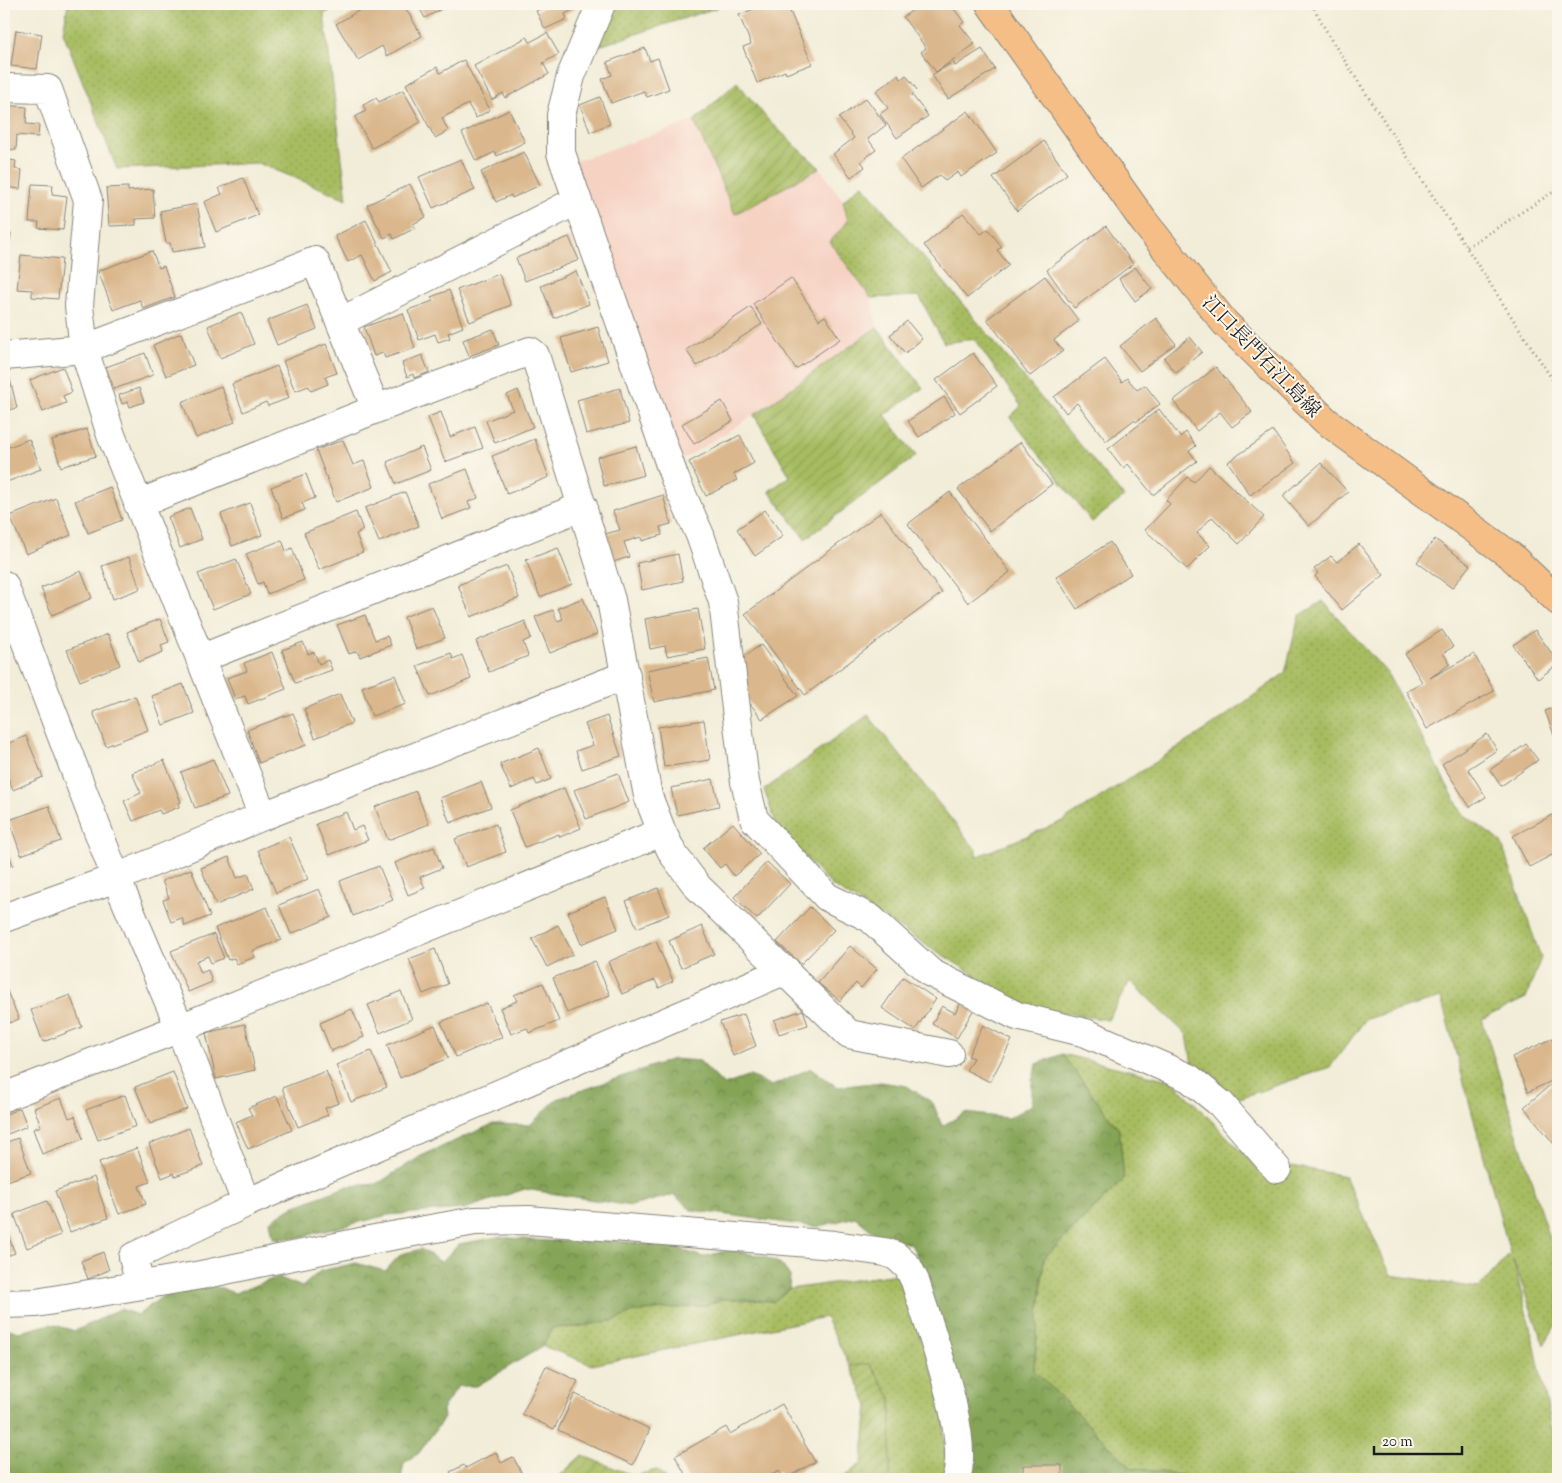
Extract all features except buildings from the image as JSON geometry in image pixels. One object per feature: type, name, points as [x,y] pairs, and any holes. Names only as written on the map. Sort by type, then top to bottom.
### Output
[{"type":"main road","name":"江口長門石江島線","points":[[990,4],[1145,224],[1225,323],[1326,421],[1511,556],[1558,601]]},
{"type":"street","points":[[601,4],[571,76],[562,115],[561,153],[576,201],[675,480],[700,535],[723,602],[745,782],[754,819],[827,897],[870,918],[931,973],[1017,1016],[1086,1033],[1189,1078],[1221,1104],[1277,1169]]},
{"type":"street","points":[[4,88],[48,89],[88,200],[79,306],[84,349],[111,435],[263,816]]},
{"type":"street","points":[[340,322],[576,201]]},
{"type":"street","points":[[4,356],[84,349],[315,261],[376,409]]},
{"type":"street","points":[[138,504],[376,409],[530,351],[535,355],[611,600],[648,796],[673,854],[698,887],[786,970],[849,1034],[949,1054]]},
{"type":"street","points":[[200,659],[583,506]]},
{"type":"street","points":[[4,585],[116,878],[180,1028],[246,1203]]},
{"type":"street","points":[[4,918],[116,878],[263,816],[626,675]]},
{"type":"street","points":[[4,1097],[180,1028],[662,832]]},
{"type":"street","points":[[140,1285],[133,1257],[246,1203],[786,970]]},
{"type":"street","points":[[4,1304],[36,1303],[140,1285],[475,1221],[528,1220],[885,1252],[896,1256],[908,1267],[915,1281],[954,1412],[959,1448],[956,1479]]},
{"type":"path","points":[[1312,4],[1330,38],[1558,388]]},
{"type":"path","points":[[1467,247],[1558,189]]},
{"type":"shaded area","points":[[694,121],[735,214],[820,168],[843,201],[848,221],[830,242],[871,298],[877,327],[754,415],[680,461],[573,162]]},
{"type":"green space","points":[[68,4],[343,4],[324,14],[347,199],[258,163],[117,169],[63,32]]},
{"type":"green space","points":[[619,4],[719,4],[719,7],[599,46]]},
{"type":"green space","points":[[737,82],[769,121],[820,168],[735,214],[694,121]]},
{"type":"green space","points":[[862,184],[1124,497],[1092,522],[1010,417],[1021,406],[974,339],[944,343],[919,296],[871,298],[830,242],[848,221],[843,201]]},
{"type":"green space","points":[[877,327],[923,388],[885,415],[916,456],[805,539],[769,491],[790,476],[754,415]]},
{"type":"green space","points":[[1323,601],[1387,673],[1462,813],[1501,842],[1541,958],[1526,998],[1482,1019],[1558,1268],[1558,1321],[1544,1345],[1513,1260],[1535,1347],[1558,1457],[1558,1479],[1195,1479],[1194,1477],[1132,1468],[1034,1370],[1044,1258],[1124,1179],[1119,1130],[1062,1054],[1173,1081],[1272,1183],[1292,1166],[1345,1176],[1391,1275],[1479,1288],[1510,1253],[1441,998],[1366,1019],[1330,1067],[1237,1099],[1193,1069],[1187,1035],[1130,981],[1108,1020],[1024,1006],[831,885],[778,829],[764,790],[868,715],[976,850],[976,857],[1063,821],[1213,725],[1285,673],[1299,616]]},
{"type":"green space","points":[[1062,1054],[1119,1130],[1124,1179],[1044,1258],[1034,1370],[1132,1468],[1194,1477],[1195,1479],[965,1479],[929,1281],[911,1244],[879,1237],[855,1217],[817,1227],[691,1210],[674,1195],[631,1206],[525,1189],[464,1209],[388,1215],[297,1238],[273,1238],[270,1221],[290,1208],[348,1186],[377,1184],[421,1156],[493,1124],[530,1125],[557,1099],[673,1059],[700,1061],[724,1085],[750,1076],[772,1086],[811,1068],[837,1087],[881,1082],[907,1086],[933,1103],[942,1126],[965,1113],[1008,1118],[1032,1105],[1032,1081],[1037,1064]]},
{"type":"green space","points":[[498,1237],[547,1241],[595,1239],[672,1246],[702,1257],[729,1250],[763,1256],[781,1264],[790,1276],[789,1289],[774,1301],[722,1299],[707,1305],[634,1312],[616,1320],[576,1327],[552,1328],[543,1346],[477,1386],[458,1386],[443,1408],[444,1418],[419,1453],[404,1463],[401,1479],[4,1479],[4,1327],[19,1332],[51,1324],[75,1331],[120,1309],[138,1315],[164,1295],[211,1285],[235,1293],[278,1277],[302,1287],[320,1271],[356,1263],[385,1271],[401,1254],[421,1249],[441,1262],[459,1244]]},
{"type":"green space","points":[[897,1274],[943,1400],[946,1475],[943,1479],[890,1479],[891,1398],[870,1364],[850,1366],[825,1317],[592,1365],[543,1346],[551,1327],[576,1327],[616,1320],[633,1312],[707,1305],[722,1299],[774,1301],[789,1289]]},
{"type":"green space","points":[[870,1364],[891,1398],[890,1479],[841,1479],[862,1463],[868,1406],[850,1366]]},
{"type":"green space","points":[[582,1455],[634,1476],[656,1470],[666,1479],[556,1479]]}]
